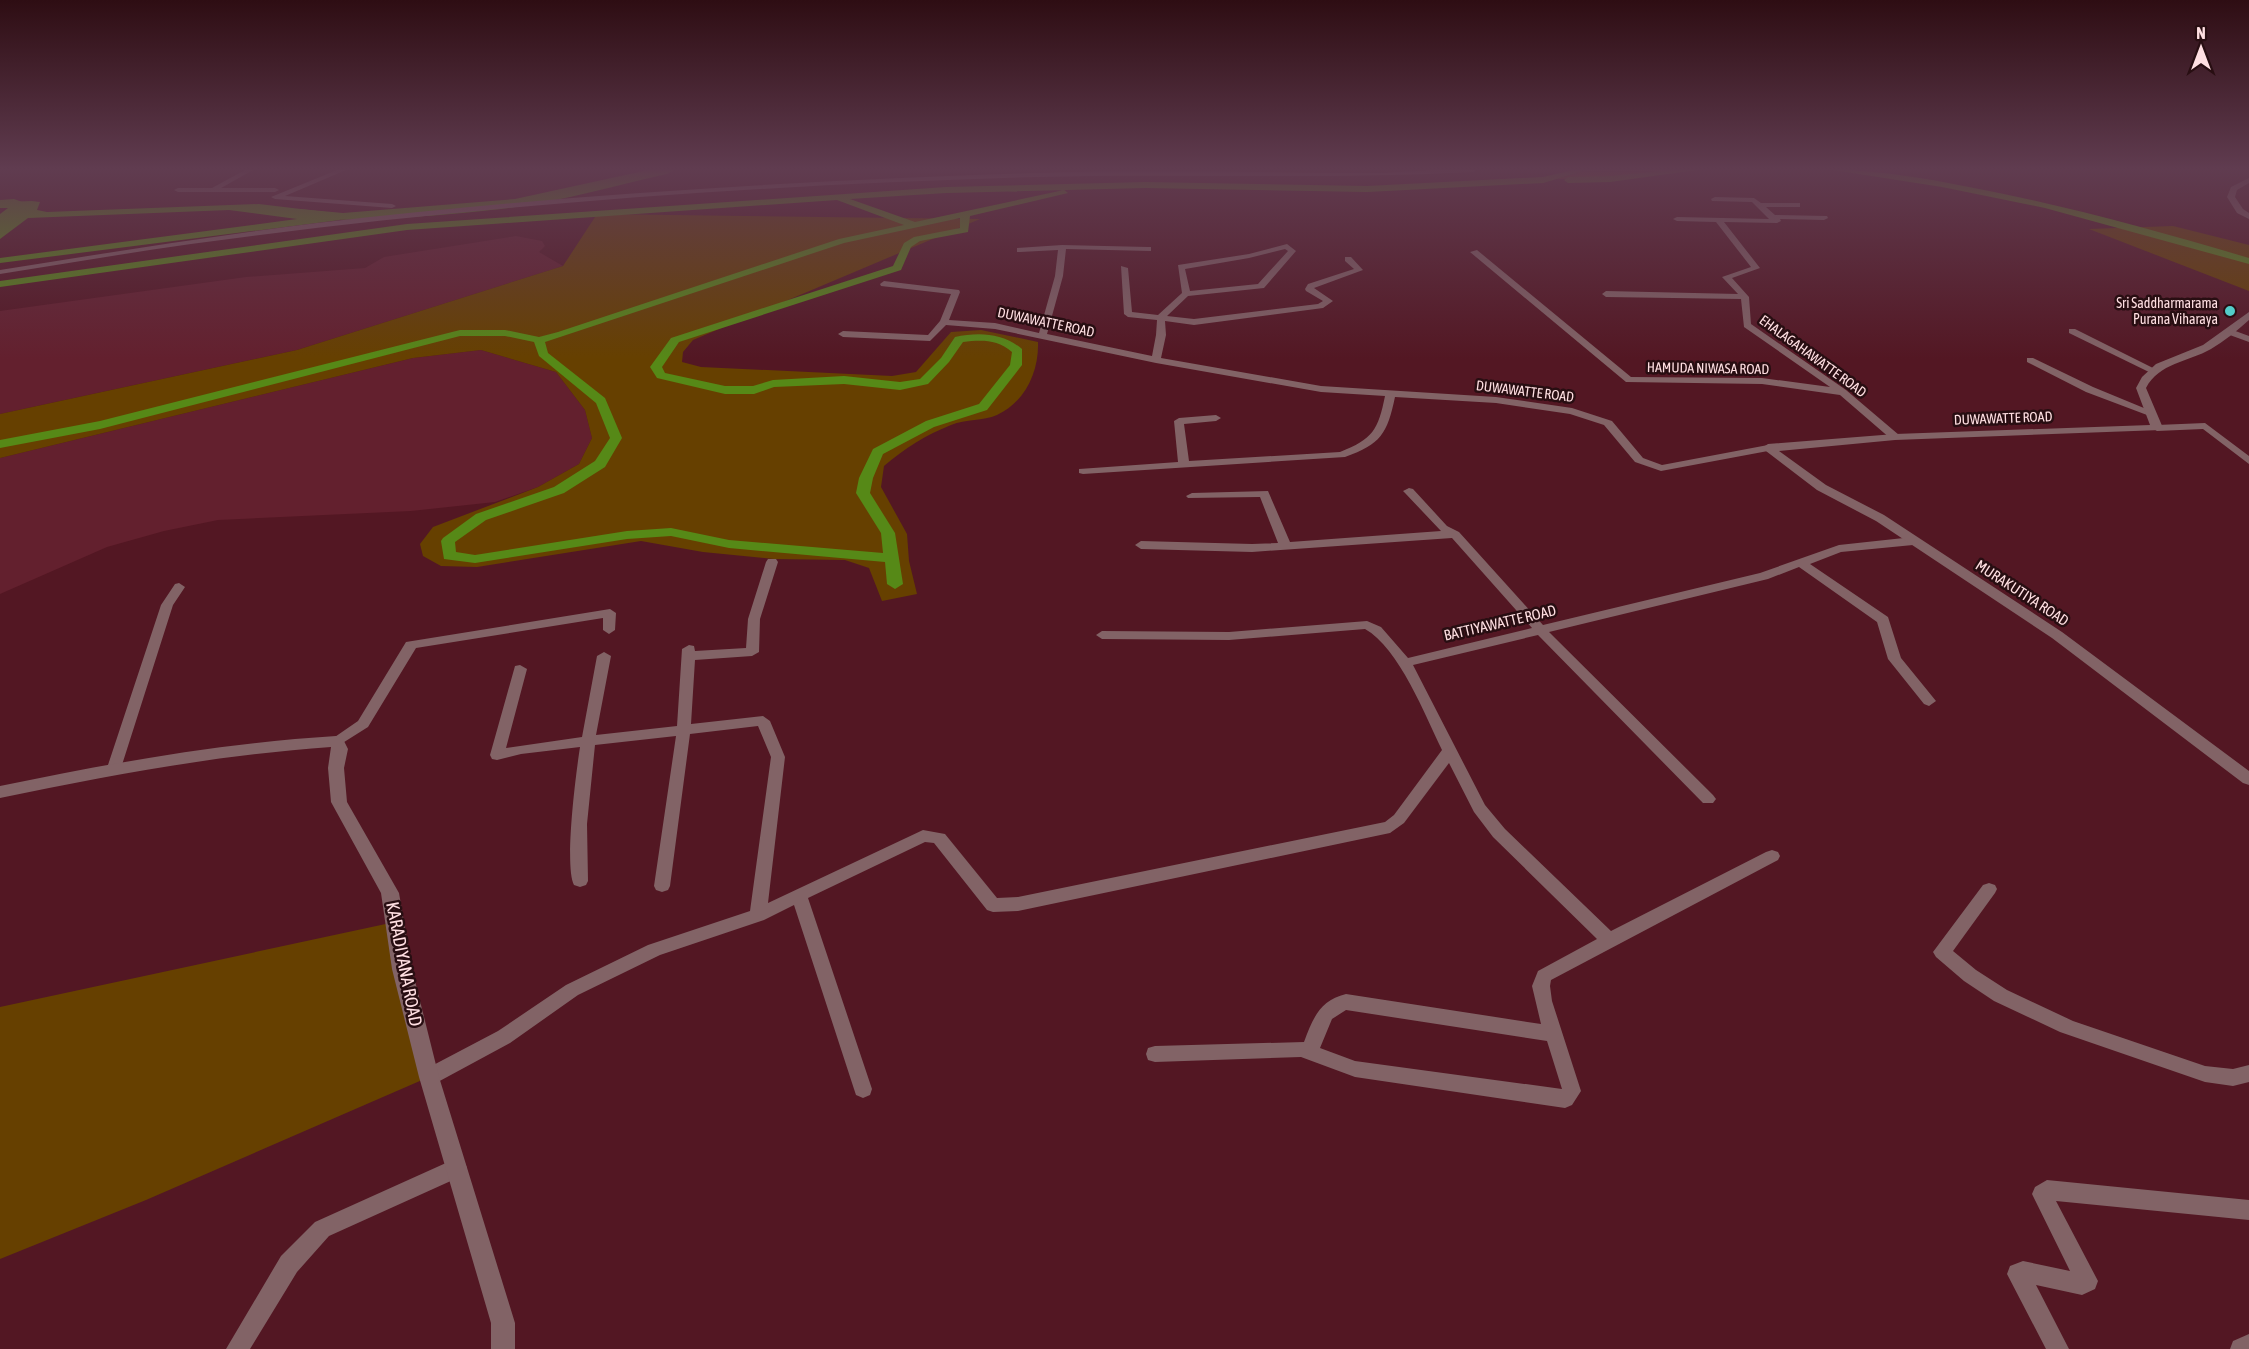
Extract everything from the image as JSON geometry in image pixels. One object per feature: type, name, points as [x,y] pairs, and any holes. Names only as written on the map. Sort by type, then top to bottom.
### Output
[{"type":"street","points":[[0,272],[258,233]]},
{"type":"street","points":[[1728,233],[1756,268],[1726,276],[1745,297]]},
{"type":"street","points":[[1156,360],[1161,335],[1161,317],[1186,294],[1261,286],[1292,251],[1287,246],[1249,256],[1181,267],[1186,294]]},
{"type":"street","points":[[1042,337],[1059,276],[1062,247]]},
{"type":"street","points":[[1020,250],[1062,247],[1148,249]]},
{"type":"street","name":"HAMUDA NIWASA ROAD","points":[[1474,252],[1629,380],[1762,381],[1843,392]]},
{"type":"street","points":[[1124,268],[1128,314],[1194,322],[1320,306],[1329,301],[1309,289],[1311,286],[1359,270],[1348,259]]},
{"type":"street","points":[[843,334],[930,338],[944,322],[956,292],[884,284]]},
{"type":"street","points":[[1606,294],[1745,297]]},
{"type":"street","name":"EHALAGAHAWATTE ROAD","points":[[1745,297],[1747,325],[1843,392],[1895,437]]},
{"type":"street","points":[[2249,315],[2230,332],[2195,353],[2173,360],[2154,371],[2144,379],[2141,388],[2157,428],[2205,426],[2249,461]]},
{"type":"street","name":"DUWAWATTE ROAD","points":[[944,322],[995,326],[1156,360],[1321,389],[1496,400],[1572,411],[1608,423],[1639,460],[1661,468],[1768,448],[1895,437],[2157,428]]},
{"type":"street","points":[[2072,331],[2154,371]]},
{"type":"street","points":[[2230,332],[2249,339]]},
{"type":"street","points":[[2030,360],[2080,387],[2151,413]]},
{"type":"street","points":[[1083,471],[1341,455],[1367,446],[1383,429],[1390,395]]},
{"type":"street","points":[[1184,465],[1179,421],[1216,418]]},
{"type":"street","name":"MURAKUTIYA ROAD","points":[[1768,448],[1815,485],[1850,506],[1880,518],[2057,636],[2249,779]]},
{"type":"street","points":[[1409,491],[1443,528],[1455,534],[1541,630],[1708,799]]},
{"type":"street","points":[[1192,496],[1264,493],[1285,544]]},
{"type":"street","points":[[1141,545],[1252,548],[1455,534]]},
{"type":"street","name":"BATTIYAWATTE ROAD","points":[[1405,663],[1764,576],[1839,549],[1913,541]]},
{"type":"street","points":[[662,885],[668,860],[684,729],[689,653],[753,652],[754,619],[772,562]]},
{"type":"street","points":[[1801,563],[1883,620],[1895,659],[1929,701]]},
{"type":"street","points":[[114,768],[167,605],[179,587]]},
{"type":"street","points":[[0,792],[114,768],[212,753],[336,741],[363,724],[411,645],[610,613],[609,630]]},
{"type":"street","points":[[1102,635],[1229,636],[1367,625],[1376,630],[1405,663],[1479,808],[1498,833],[1609,940]]},
{"type":"street","points":[[580,881],[582,786],[587,741],[604,656]]},
{"type":"street","points":[[520,669],[497,755],[520,749],[763,721],[778,757],[759,915]]},
{"type":"street","name":"KARADIYANA ROAD","points":[[336,741],[340,749],[336,768],[339,802],[390,893],[402,969],[429,1077],[503,1323],[503,1349]]},
{"type":"street","points":[[429,1077],[504,1037],[572,990],[654,950],[759,915],[923,836],[939,838],[986,898],[993,905],[1004,907],[1235,861],[1390,827],[1399,819],[1450,750]]},
{"type":"street","points":[[1155,1054],[1301,1049],[1355,1069],[1564,1099],[1572,1091],[1543,1001],[1541,986],[1544,976],[1772,856]]},
{"type":"street","points":[[1989,889],[1942,952],[1953,963],[2025,1011],[2205,1074],[2227,1078],[2243,1077],[2249,1073]]},
{"type":"street","points":[[800,897],[863,1089]]},
{"type":"street","points":[[1310,1052],[1328,1008],[1335,1003],[1346,1002],[1554,1034]]},
{"type":"street","points":[[237,1349],[289,1263],[322,1229],[457,1168]]},
{"type":"street","points":[[2058,1349],[2018,1274],[2023,1272],[2082,1284],[2088,1281],[2042,1194],[2047,1190],[2249,1210]]},
{"type":"street","points":[[2241,1349],[2249,1345]]},
{"type":"shaded area","points":[[0,233],[8,233],[0,239]]},
{"type":"shaded area","points":[[191,233],[238,233],[0,263],[0,258]]},
{"type":"shaded area","points":[[585,233],[947,233],[693,340],[683,352],[682,362],[701,367],[892,376],[916,372],[951,332],[981,330],[1038,342],[1036,364],[1023,394],[1007,409],[992,417],[957,423],[942,429],[916,442],[884,466],[881,487],[907,534],[909,561],[917,594],[882,601],[869,568],[845,560],[774,559],[703,552],[641,541],[477,567],[441,566],[423,556],[420,544],[433,527],[538,487],[579,464],[592,438],[585,410],[556,372],[481,350],[413,358],[0,458],[0,414],[297,350],[563,266]]},
{"type":"shaded area","points":[[2099,233],[2201,233],[2249,245],[2249,291]]},
{"type":"shaded area","points":[[516,236],[542,241],[545,246],[539,252],[563,266],[297,350],[0,414],[0,311],[246,277],[365,268],[384,257]]},
{"type":"shaded area","points":[[481,350],[556,372],[585,410],[592,438],[579,464],[538,487],[495,502],[411,511],[218,520],[164,531],[107,547],[0,594],[0,458],[413,358]]},
{"type":"shaded area","points":[[395,922],[429,1077],[146,1200],[0,1259],[0,1007]]},
{"type":"waterway","points":[[0,284],[364,233]]},
{"type":"waterway","points":[[539,340],[561,335],[842,241],[879,233]]},
{"type":"waterway","points":[[895,584],[888,533],[863,493],[866,478],[878,452],[930,424],[983,407],[1016,365],[1018,351],[998,339],[983,337],[959,339],[945,360],[924,382],[900,386],[844,380],[773,384],[754,390],[725,390],[661,376],[656,367],[675,340],[897,268],[907,245],[917,239],[949,233]]},
{"type":"waterway","points":[[2151,233],[2249,261]]},
{"type":"waterway","points":[[0,444],[100,425],[460,333],[505,333],[539,340]]},
{"type":"waterway","points":[[539,340],[543,354],[601,401],[616,438],[600,464],[559,490],[481,517],[448,541],[449,556],[475,559],[627,535],[671,532],[729,544],[891,558]]},
{"type":"place","name":"Sri Saddharmarama Purana Viharaya","points":[[2230,311]]}]
